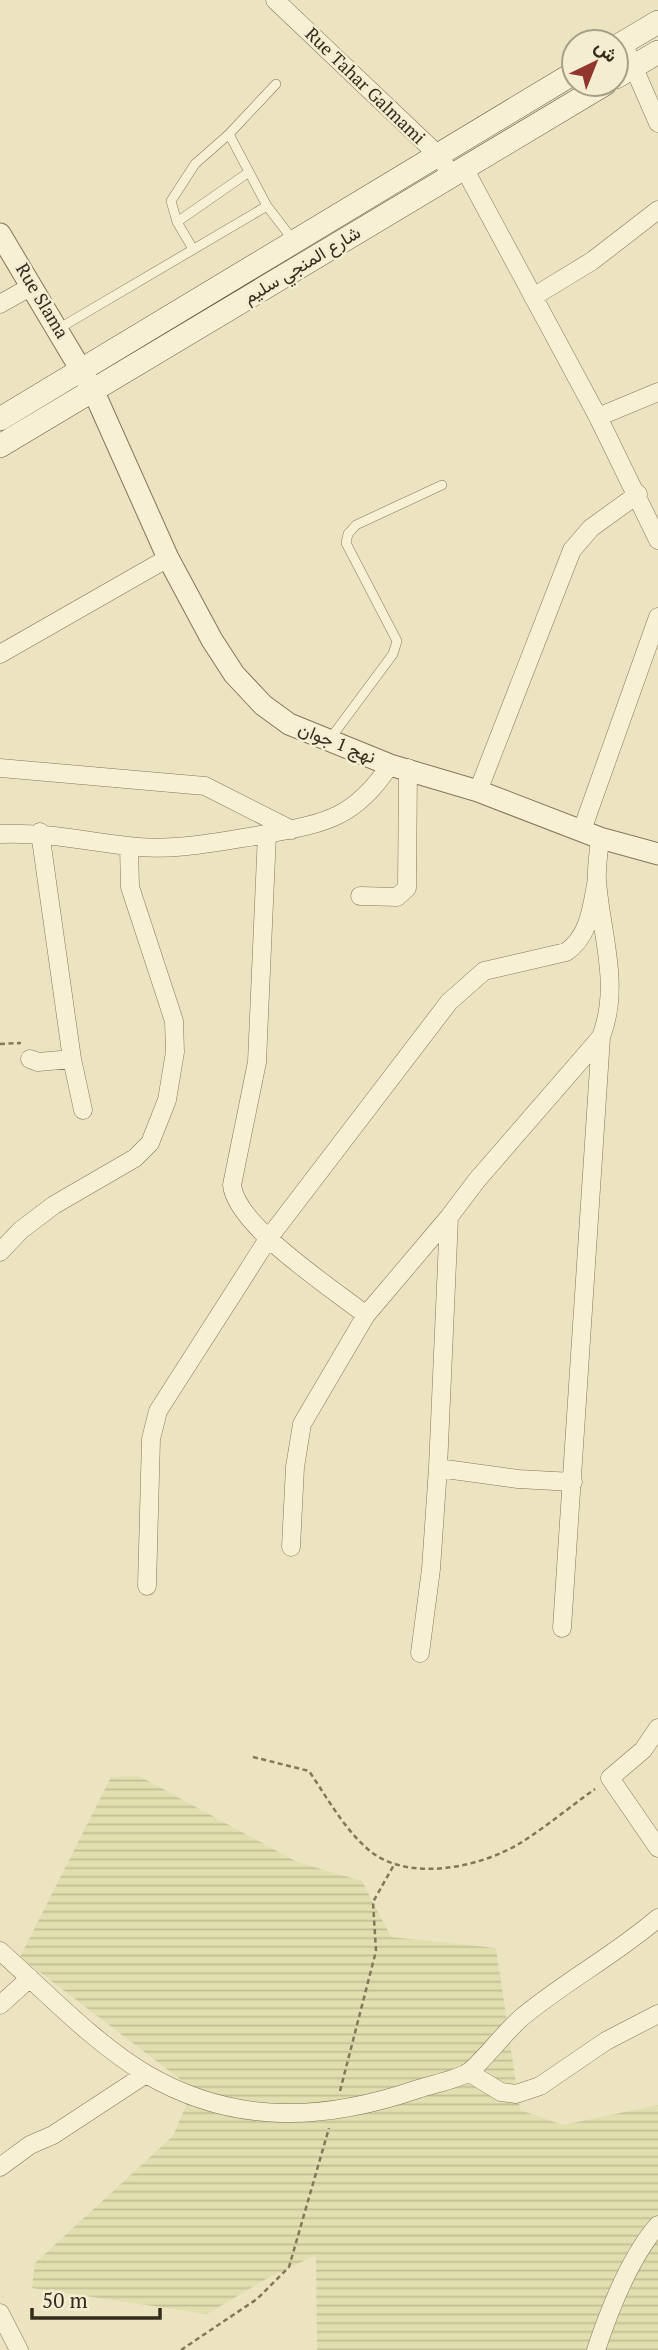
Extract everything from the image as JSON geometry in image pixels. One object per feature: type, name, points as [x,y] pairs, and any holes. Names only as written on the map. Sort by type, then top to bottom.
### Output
[{"type":"main road","points":[[630,39],[658,22]]},
{"type":"main road","points":[[630,69],[658,52]]},
{"type":"main road","name":"شارع المنجي سليم","points":[[0,419],[560,81]]},
{"type":"main road","name":"شارع المنجي سليم","points":[[0,446],[581,98]]},
{"type":"street","name":"Rue Tahar Galmami","points":[[275,0],[458,171],[533,297],[598,417],[658,540]]},
{"type":"street","points":[[630,80],[658,123]]},
{"type":"street","points":[[533,297],[593,261],[658,210]]},
{"type":"street","name":"Rue Slama","points":[[0,234],[83,369]]},
{"type":"street","points":[[0,304],[32,286]]},
{"type":"street","name":"نهج 1 جوان","points":[[83,369],[168,558],[212,640],[234,674],[263,705],[289,724],[399,767],[658,855]]},
{"type":"street","points":[[598,417],[658,392]]},
{"type":"street","points":[[478,792],[572,551],[591,528],[638,495]]},
{"type":"street","points":[[0,654],[168,558]]},
{"type":"street","points":[[562,1628],[601,1037],[609,1016],[612,990],[591,834],[658,617]]},
{"type":"street","points":[[0,834],[40,832],[129,847],[181,846],[292,830],[321,824],[351,809],[399,767]]},
{"type":"street","points":[[360,895],[397,897],[407,888],[399,767]]},
{"type":"street","points":[[0,768],[205,786],[292,830]]},
{"type":"street","points":[[40,832],[72,1059],[83,1110]]},
{"type":"street","points":[[267,834],[257,1062],[232,1185],[235,1199],[268,1240],[366,1315]]},
{"type":"street","points":[[0,1252],[22,1230],[54,1205],[135,1158],[150,1143],[167,1100],[174,1052],[174,1021],[130,887],[129,847]]},
{"type":"street","points":[[147,1586],[151,1439],[158,1410],[268,1240],[449,1002],[472,979],[498,966],[566,952],[579,941],[591,910],[597,879]]},
{"type":"street","points":[[291,1547],[295,1467],[302,1424],[366,1315],[477,1180],[601,1037]]},
{"type":"street","points":[[30,1059],[38,1062],[72,1059]]},
{"type":"street","points":[[420,1653],[431,1569],[438,1468],[449,1217]]},
{"type":"street","points":[[438,1468],[518,1479],[573,1482]]},
{"type":"street","points":[[658,1728],[643,1750],[610,1778],[658,1848]]},
{"type":"street","points":[[0,1951],[111,2049],[146,2074],[182,2091],[241,2109],[272,2115],[335,2110],[400,2095],[468,2072],[520,2018],[658,1918]]},
{"type":"street","points":[[0,2005],[30,1978]]},
{"type":"street","points":[[468,2072],[501,2092],[516,2094],[540,2086],[606,2041],[658,2014]]},
{"type":"street","points":[[0,2167],[30,2145],[53,2135],[146,2074]]},
{"type":"street","points":[[596,2350],[618,2295],[640,2252],[658,2225]]},
{"type":"street","points":[[0,2313],[19,2350]]},
{"type":"lane","points":[[193,249],[177,222],[171,201],[195,164],[229,134],[276,84]]},
{"type":"lane","points":[[229,134],[267,206],[294,242]]},
{"type":"lane","points":[[177,222],[249,172]]},
{"type":"lane","points":[[58,329],[267,206]]},
{"type":"lane","points":[[330,739],[393,654],[397,640],[346,543],[348,534],[356,525],[442,485]]},
{"type":"path","points":[[253,1757],[309,1771],[350,1832],[373,1853],[395,1863],[428,1869],[491,1857],[521,1843],[610,1778]]},
{"type":"shaded area","points":[[139,1776],[297,1862],[362,1881],[391,1937],[496,1948],[520,2110],[563,2125],[658,2105],[658,2350],[317,2350],[316,2255],[266,2279],[207,2314],[32,2288],[35,2263],[173,2136],[193,2089],[20,1957],[111,1777]]}]
